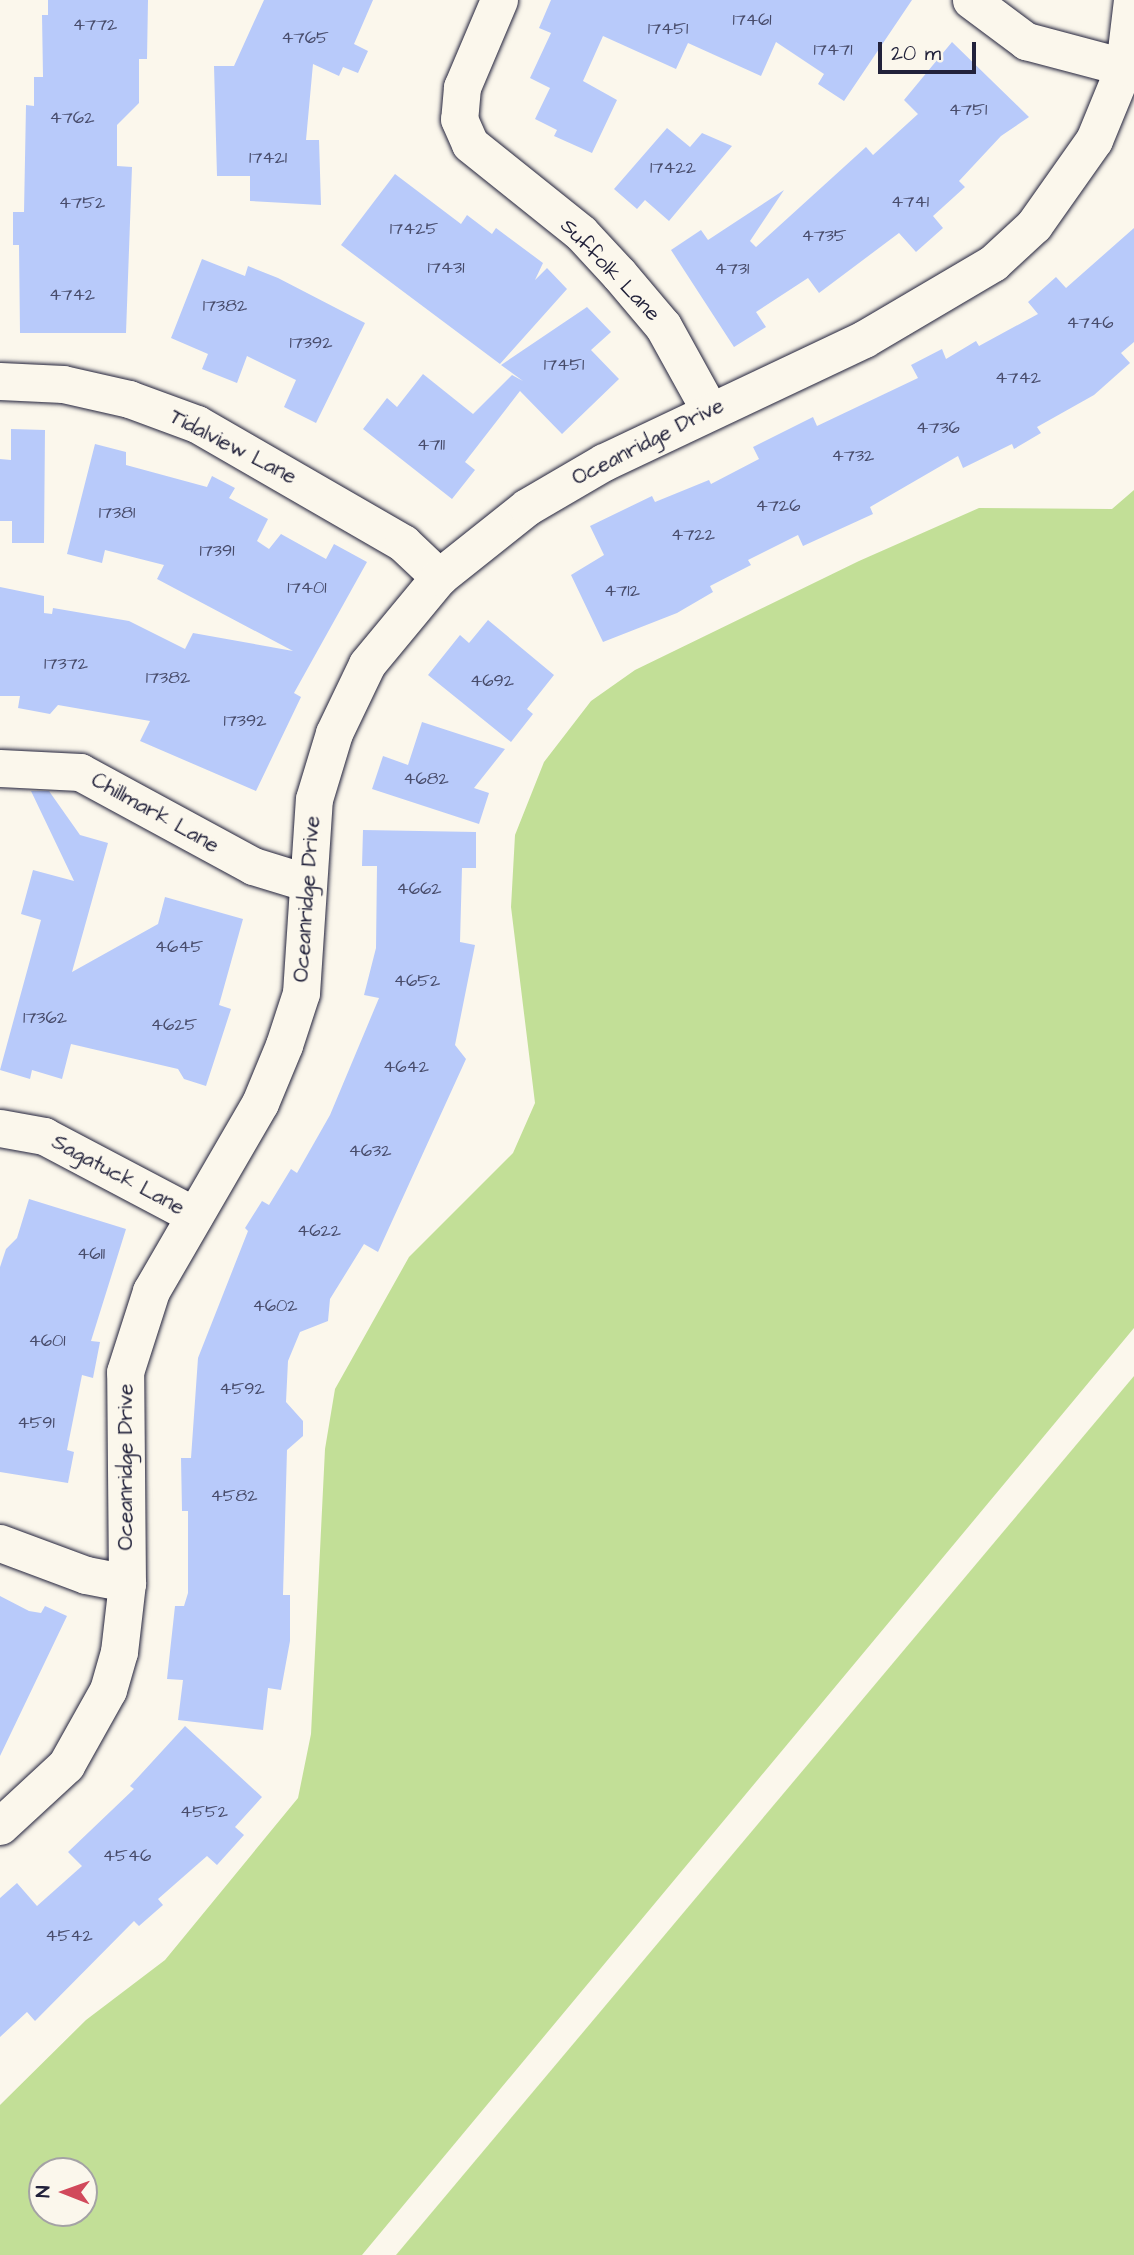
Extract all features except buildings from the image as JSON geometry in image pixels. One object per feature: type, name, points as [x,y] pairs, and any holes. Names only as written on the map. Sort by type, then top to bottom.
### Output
[{"type":"street","name":"Suffolk Lane","points":[[499,0],[463,87],[459,119],[470,144],[580,233],[619,274],[663,326],[710,411]]},
{"type":"street","points":[[971,0],[1026,41],[1124,67]]},
{"type":"street","name":"Oceanridge Drive","points":[[0,1826],[66,1765],[93,1722],[119,1652],[127,1583],[125,1372],[151,1291],[260,1103],[285,1045],[300,993],[305,882],[314,799],[334,733],[367,664],[439,577],[527,507],[710,411],[864,339],[993,262],[1063,187],[1094,140],[1124,67],[1132,0]]},
{"type":"street","name":"Tidalview Lane","points":[[0,381],[63,384],[129,399],[197,424],[369,522],[439,577]]},
{"type":"street","name":"Chillmark Lane","points":[[0,768],[80,772],[253,866],[305,882]]},
{"type":"street","name":"Sagatuck Lane","points":[[0,1128],[44,1136],[194,1215]]},
{"type":"street","points":[[0,1543],[86,1575],[127,1583]]},
{"type":"green space","points":[[1134,490],[1134,1328],[362,2255],[0,2255],[0,2105],[86,2020],[165,1960],[298,1798],[311,1734],[325,1449],[335,1389],[409,1257],[513,1153],[535,1103],[511,907],[515,835],[544,762],[591,701],[635,670],[859,561],[979,508],[1112,509]]},
{"type":"green space","points":[[1134,1376],[1134,2255],[396,2255]]}]
